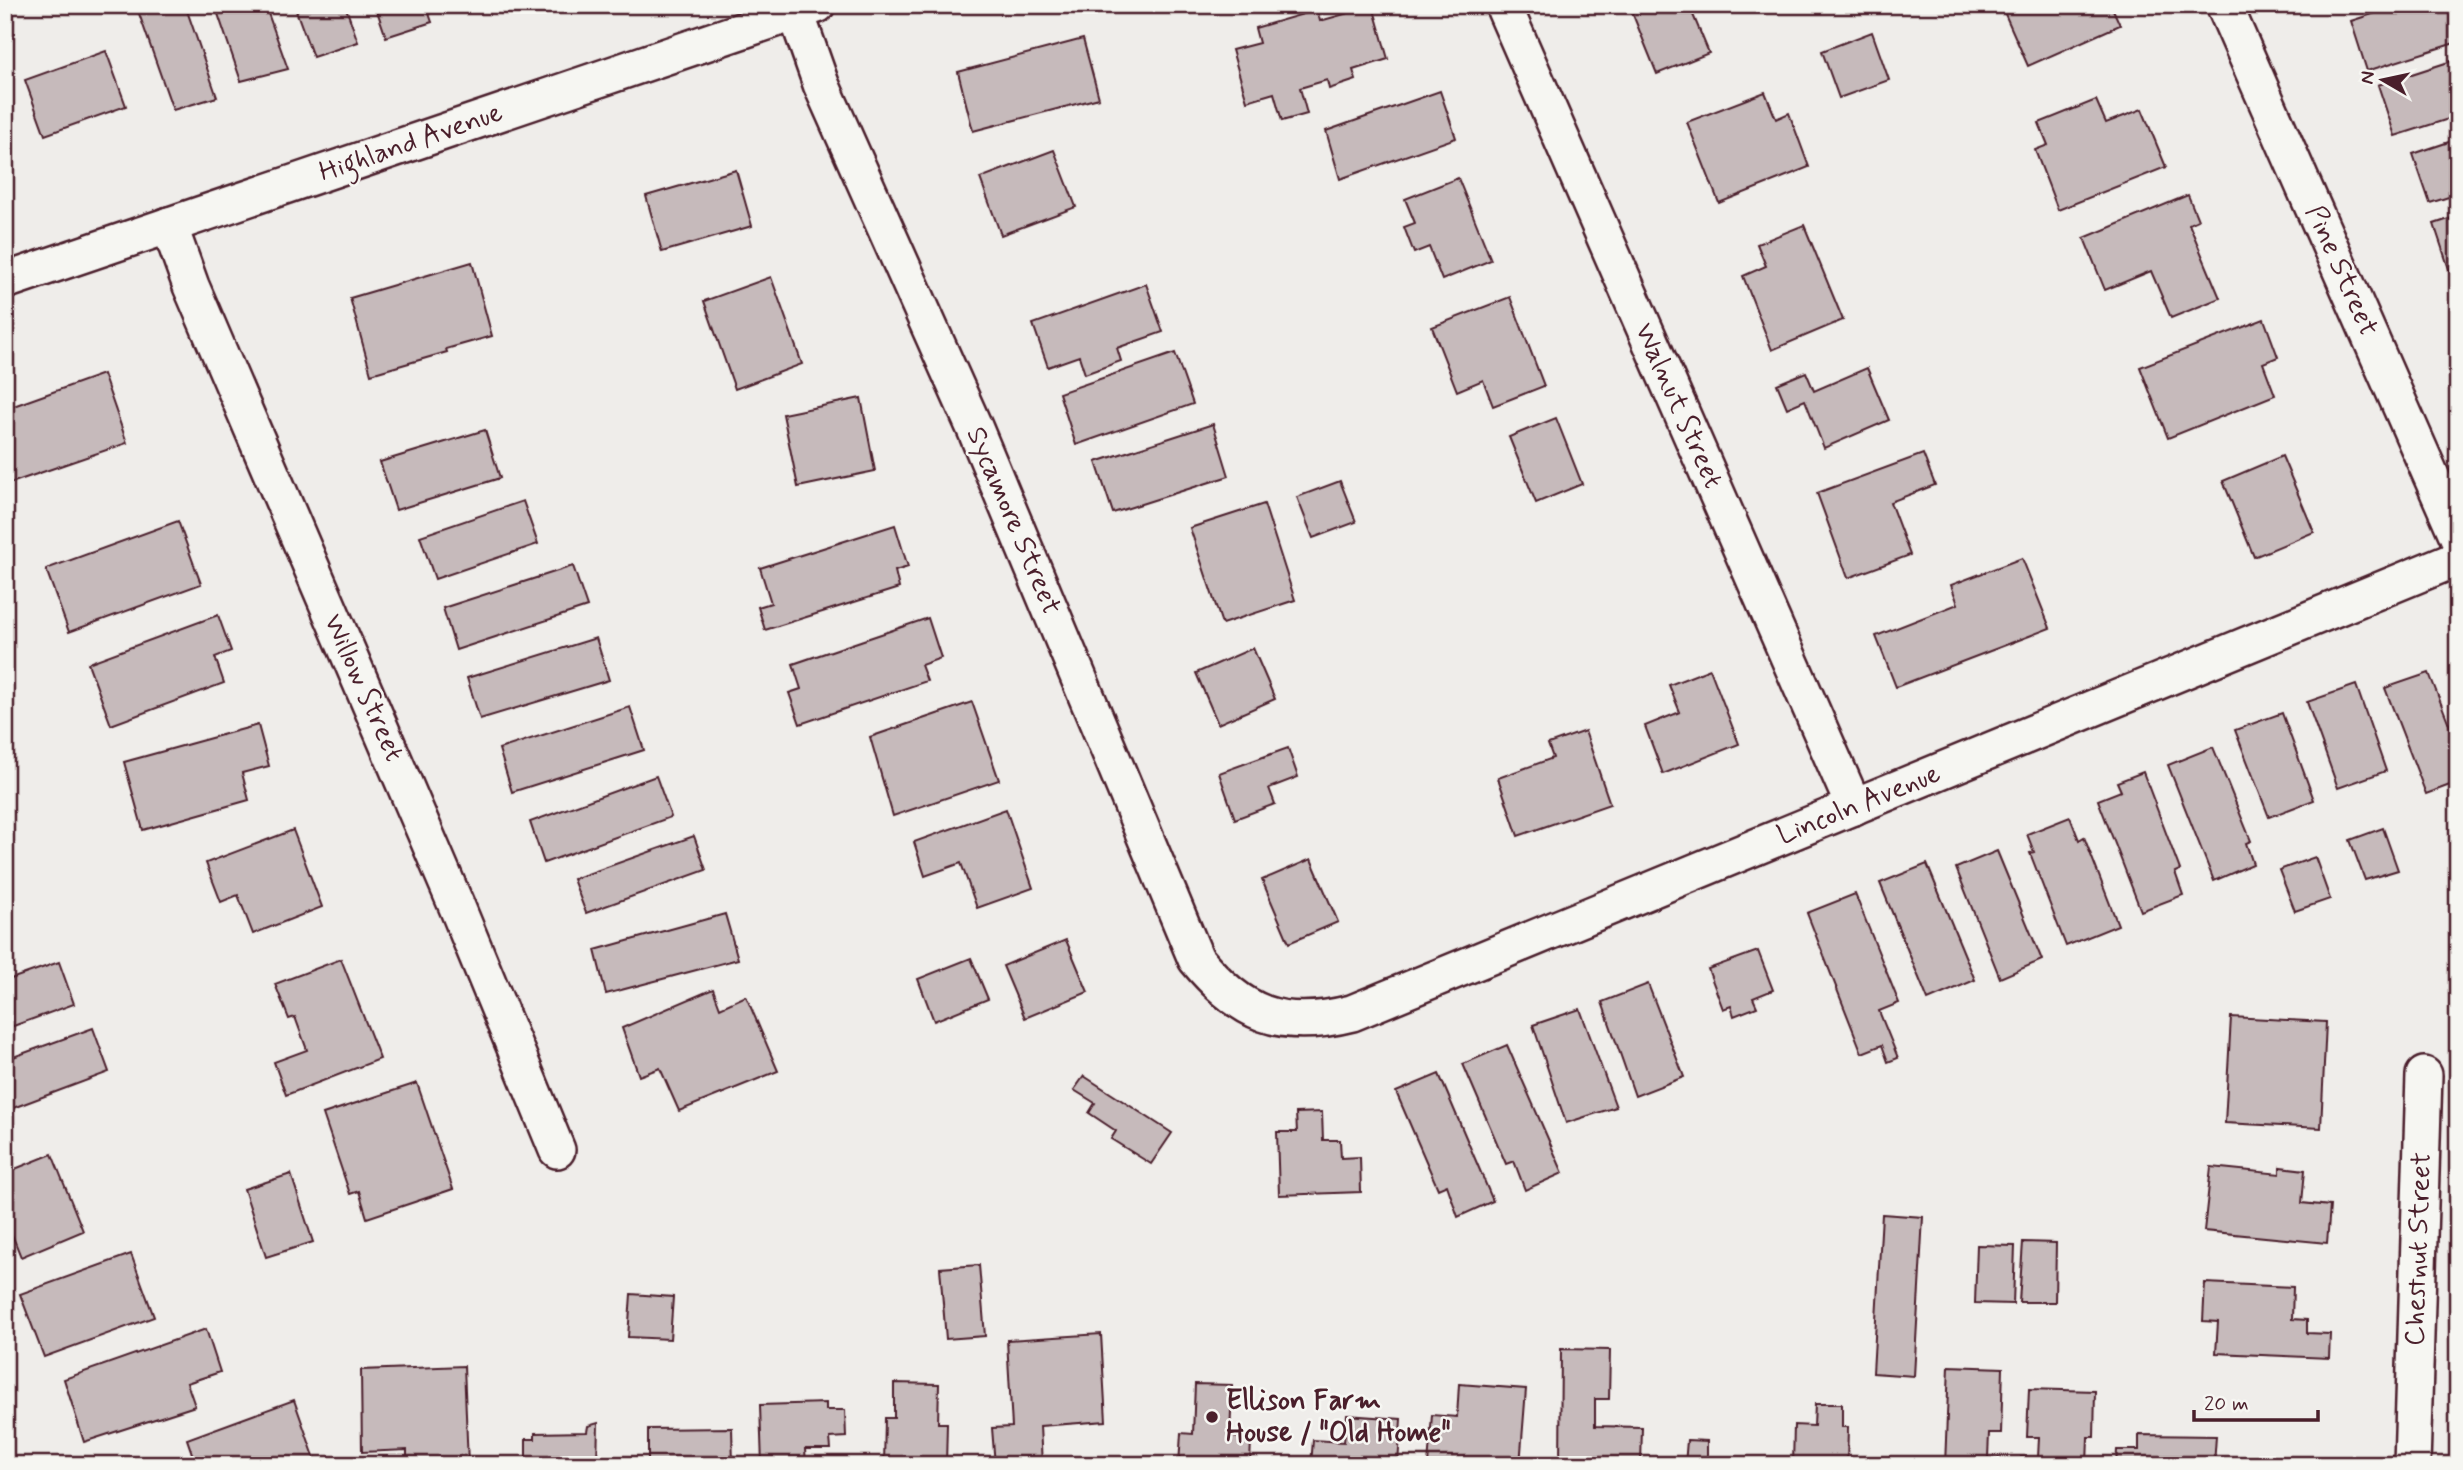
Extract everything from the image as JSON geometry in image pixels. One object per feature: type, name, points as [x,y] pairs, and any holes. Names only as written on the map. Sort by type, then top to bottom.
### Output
[{"type":"street","name":"Walnut Street","points":[[1503,5],[1854,807]]},
{"type":"street","name":"Pine Street","points":[[2224,5],[2458,537]]},
{"type":"street","name":"Highland Avenue","points":[[5,281],[807,9]]},
{"type":"street","name":"Sycamore Street","points":[[807,9],[821,84],[980,442],[1196,959],[1219,987],[1255,1010]]},
{"type":"street","name":"Willow Street","points":[[169,225],[191,286],[457,906],[557,1150]]},
{"type":"street","name":"Lincoln Avenue","points":[[1255,1010],[1289,1020],[1324,1020],[1352,1013],[2458,558]]},
{"type":"street","name":"Chestnut Street","points":[[2412,1465],[2424,1075]]},
{"type":"building","points":[[136,5],[185,5],[217,97],[173,110]]},
{"type":"building","points":[[215,5],[265,5],[288,69],[241,81]]},
{"type":"building","points":[[294,5],[345,5],[358,42],[313,57]]},
{"type":"building","points":[[375,5],[426,5],[432,22],[386,37]]},
{"type":"building","points":[[1629,5],[1689,5],[1709,53],[1657,74]]},
{"type":"building","points":[[2001,5],[2111,5],[2120,25],[2028,66]]},
{"type":"building","points":[[2400,5],[2458,5],[2458,42],[2367,71],[2351,21]]},
{"type":"building","points":[[1373,6],[1388,59],[1353,70],[1356,80],[1329,89],[1327,80],[1300,88],[1307,114],[1282,121],[1274,93],[1247,101],[1232,50],[1259,43],[1255,28],[1317,10],[1320,21]]},
{"type":"building","points":[[1872,32],[1889,80],[1839,98],[1822,51]]},
{"type":"building","points":[[1083,39],[1099,98],[973,131],[958,72]]},
{"type":"building","points":[[106,51],[126,106],[45,135],[25,80]]},
{"type":"building","points":[[2458,59],[2458,116],[2395,136],[2378,85]]},
{"type":"building","points":[[1440,91],[1456,138],[1340,179],[1326,131]]},
{"type":"building","points":[[1765,92],[1776,119],[1789,113],[1809,167],[1719,203],[1687,122]]},
{"type":"building","points":[[2096,100],[2106,123],[2142,109],[2166,167],[2058,210],[2035,150],[2048,145],[2039,123]]},
{"type":"building","points":[[2458,139],[2458,194],[2430,203],[2413,154]]},
{"type":"building","points":[[1054,150],[1076,207],[1001,235],[980,178]]},
{"type":"building","points":[[736,170],[752,226],[662,252],[646,196]]},
{"type":"building","points":[[1458,178],[1491,260],[1442,280],[1429,247],[1414,253],[1404,227],[1415,223],[1405,199]]},
{"type":"building","points":[[2188,195],[2198,220],[2189,224],[2220,298],[2171,318],[2151,271],[2105,290],[2084,238]]},
{"type":"building","points":[[2458,216],[2458,272],[2451,275],[2434,224]]},
{"type":"building","points":[[1804,225],[1843,320],[1772,350],[1743,276],[1766,266],[1757,244]]},
{"type":"building","points":[[472,262],[492,336],[371,374],[350,298]]},
{"type":"building","points":[[771,277],[802,364],[735,389],[704,301]]},
{"type":"building","points":[[1146,284],[1163,332],[1117,348],[1121,361],[1085,374],[1079,356],[1048,367],[1033,324]]},
{"type":"building","points":[[1510,297],[1544,386],[1493,406],[1483,380],[1457,391],[1432,327]]},
{"type":"building","points":[[2264,319],[2278,357],[2263,363],[2275,395],[2168,438],[2140,367]]},
{"type":"building","points":[[1175,353],[1193,404],[1076,445],[1059,393]]},
{"type":"building","points":[[1867,368],[1889,420],[1824,448],[1805,400],[1787,408],[1777,384],[1806,372],[1814,391]]},
{"type":"building","points":[[103,374],[127,443],[5,485],[5,409]]},
{"type":"building","points":[[861,398],[875,471],[798,487],[783,414]]},
{"type":"building","points":[[1556,418],[1582,484],[1536,503],[1509,437]]},
{"type":"building","points":[[1213,424],[1229,476],[1113,513],[1096,462]]},
{"type":"building","points":[[485,430],[500,478],[396,510],[380,462]]},
{"type":"building","points":[[1923,454],[1935,485],[1890,502],[1910,555],[1848,578],[1817,493]]},
{"type":"building","points":[[2282,456],[2314,532],[2254,557],[2223,481]]},
{"type":"building","points":[[1340,481],[1356,522],[1313,538],[1297,497]]},
{"type":"building","points":[[523,501],[538,544],[435,579],[420,536]]},
{"type":"building","points":[[1264,504],[1295,600],[1222,624],[1190,528]]},
{"type":"building","points":[[178,521],[201,584],[69,632],[46,569]]},
{"type":"building","points":[[895,525],[908,567],[895,571],[899,588],[765,630],[758,607],[771,603],[760,568]]},
{"type":"building","points":[[2022,558],[2050,628],[1896,687],[1876,636],[1958,604],[1951,585]]},
{"type":"building","points":[[573,566],[587,607],[456,650],[443,608]]},
{"type":"building","points":[[218,615],[231,651],[215,657],[224,683],[111,725],[88,663]]},
{"type":"building","points":[[928,618],[941,658],[921,665],[927,681],[800,724],[789,693],[801,689],[793,664]]},
{"type":"building","points":[[596,638],[609,680],[480,719],[467,678]]},
{"type":"building","points":[[1253,648],[1275,699],[1218,724],[1196,673]]},
{"type":"building","points":[[1710,669],[1739,744],[1663,774],[1645,726],[1680,712],[1669,685]]},
{"type":"building","points":[[2429,673],[2453,734],[2458,732],[2458,782],[2426,794],[2385,688]]},
{"type":"building","points":[[2356,685],[2386,771],[2338,788],[2307,702]]},
{"type":"building","points":[[972,702],[999,780],[893,816],[870,737]]},
{"type":"building","points":[[630,707],[644,750],[512,792],[499,749]]},
{"type":"building","points":[[2282,713],[2314,800],[2269,817],[2235,730]]},
{"type":"building","points":[[258,725],[269,766],[242,773],[249,800],[143,830],[124,762]]},
{"type":"building","points":[[1585,731],[1610,804],[1518,836],[1498,778],[1553,758],[1548,744]]},
{"type":"building","points":[[2213,747],[2251,841],[2246,843],[2253,864],[2214,881],[2168,765]]},
{"type":"building","points":[[1288,748],[1298,777],[1269,788],[1275,804],[1235,819],[1219,773]]},
{"type":"building","points":[[2143,772],[2180,870],[2175,872],[2183,895],[2141,911],[2098,800],[2121,791],[2117,782]]},
{"type":"building","points":[[656,776],[671,817],[544,863],[530,822]]},
{"type":"building","points":[[1006,809],[1033,888],[977,908],[961,863],[925,876],[914,842]]},
{"type":"building","points":[[2070,817],[2079,840],[2084,837],[2118,925],[2066,946],[2030,853],[2034,852],[2027,834]]},
{"type":"building","points":[[2383,828],[2398,870],[2365,880],[2350,840]]},
{"type":"building","points":[[293,830],[322,907],[253,934],[238,895],[221,902],[206,863]]},
{"type":"building","points":[[694,836],[706,870],[586,913],[573,879]]},
{"type":"building","points":[[1997,851],[2042,960],[2000,978],[1956,868]]},
{"type":"building","points":[[2315,857],[2330,899],[2295,911],[2279,870]]},
{"type":"building","points":[[1311,859],[1338,922],[1289,943],[1262,880]]},
{"type":"building","points":[[1927,864],[1975,980],[1928,1000],[1880,883]]},
{"type":"building","points":[[1855,894],[1899,1003],[1879,1011],[1898,1058],[1888,1062],[1882,1045],[1862,1053],[1807,913]]},
{"type":"building","points":[[725,914],[738,959],[606,994],[595,950]]},
{"type":"building","points":[[1066,940],[1088,992],[1025,1018],[1003,966]]},
{"type":"building","points":[[1758,951],[1773,990],[1753,998],[1757,1007],[1734,1016],[1731,1006],[1723,1009],[1708,969]]},
{"type":"building","points":[[971,958],[988,999],[934,1021],[918,979]]},
{"type":"building","points":[[341,959],[380,1059],[286,1095],[274,1062],[307,1050],[295,1017],[289,1019],[275,984]]},
{"type":"building","points":[[59,962],[74,1004],[5,1029],[5,981]]},
{"type":"building","points":[[1648,984],[1684,1077],[1635,1096],[1602,1002]]},
{"type":"building","points":[[713,989],[720,1008],[746,996],[778,1071],[679,1111],[660,1068],[639,1076],[622,1028]]},
{"type":"building","points":[[1580,1009],[1616,1107],[1566,1123],[1533,1025]]},
{"type":"building","points":[[2231,1017],[2326,1022],[2321,1128],[2225,1123]]},
{"type":"building","points":[[93,1028],[109,1072],[5,1111],[5,1060]]},
{"type":"building","points":[[1507,1045],[1563,1173],[1525,1190],[1514,1161],[1506,1164],[1463,1064]]},
{"type":"building","points":[[1439,1074],[1493,1201],[1458,1217],[1447,1185],[1438,1189],[1396,1092]]},
{"type":"building","points":[[1084,1076],[1172,1133],[1151,1164],[1111,1139],[1116,1131],[1089,1113],[1095,1103],[1074,1090]]},
{"type":"building","points":[[417,1083],[453,1189],[367,1218],[359,1191],[350,1194],[323,1114]]},
{"type":"building","points":[[1322,1112],[1323,1140],[1340,1140],[1341,1158],[1360,1157],[1361,1192],[1279,1195],[1277,1132],[1297,1132],[1296,1113]]},
{"type":"building","points":[[52,1154],[83,1231],[21,1257],[5,1217],[5,1173]]},
{"type":"building","points":[[2211,1167],[2280,1174],[2280,1167],[2305,1170],[2302,1203],[2330,1206],[2327,1243],[2204,1231]]},
{"type":"building","points":[[291,1174],[313,1242],[266,1257],[244,1189]]},
{"type":"building","points":[[1882,1214],[1923,1217],[1914,1376],[1873,1373]]},
{"type":"building","points":[[2023,1242],[2056,1243],[2055,1302],[2019,1302]]},
{"type":"building","points":[[1977,1245],[2015,1246],[2013,1304],[1975,1303]]},
{"type":"building","points":[[131,1254],[154,1317],[44,1357],[20,1294]]},
{"type":"building","points":[[979,1265],[985,1336],[946,1339],[940,1268]]},
{"type":"building","points":[[2205,1283],[2293,1287],[2292,1319],[2307,1320],[2307,1333],[2330,1334],[2329,1358],[2216,1353],[2218,1322],[2203,1321]]},
{"type":"building","points":[[631,1294],[673,1297],[670,1339],[628,1337]]},
{"type":"building","points":[[206,1329],[220,1372],[187,1383],[195,1406],[84,1442],[64,1379]]},
{"type":"building","points":[[1101,1334],[1106,1421],[1040,1426],[1042,1465],[995,1465],[992,1428],[1012,1427],[1007,1340]]},
{"type":"building","points":[[1561,1349],[1610,1350],[1609,1399],[1595,1399],[1595,1426],[1642,1427],[1641,1465],[1560,1465]]},
{"type":"building","points":[[464,1366],[468,1464],[407,1465],[407,1450],[362,1452],[361,1370]]},
{"type":"building","points":[[1949,1366],[2003,1368],[2001,1433],[1989,1433],[1988,1458],[2000,1458],[2000,1465],[1945,1465]]},
{"type":"building","points":[[894,1383],[939,1384],[938,1423],[947,1423],[946,1465],[884,1465],[885,1418],[894,1418]]},
{"type":"building","name":"Ellison Farm House / \"Old Home\"","points":[[1195,1384],[1232,1385],[1230,1437],[1251,1438],[1250,1465],[1179,1465],[1181,1433],[1193,1434]]},
{"type":"building","points":[[1459,1384],[1526,1389],[1520,1465],[1428,1465],[1432,1415],[1457,1417]]},
{"type":"building","points":[[2029,1389],[2095,1391],[2094,1437],[2088,1437],[2087,1465],[2021,1465],[2021,1457],[2038,1458],[2039,1437],[2027,1437]]},
{"type":"building","points":[[294,1400],[317,1465],[196,1465],[187,1439]]},
{"type":"building","points":[[826,1403],[826,1410],[845,1410],[846,1437],[830,1438],[831,1449],[805,1449],[806,1465],[762,1465],[760,1405]]},
{"type":"building","points":[[1815,1404],[1842,1404],[1842,1427],[1848,1427],[1847,1465],[1793,1465],[1794,1425],[1814,1426]]},
{"type":"building","points":[[1347,1415],[1401,1419],[1398,1464],[1311,1465],[1313,1440],[1344,1442]]},
{"type":"building","points":[[598,1423],[597,1465],[526,1465],[526,1439],[535,1439],[535,1433],[587,1432],[588,1426]]},
{"type":"building","points":[[732,1428],[733,1465],[648,1465],[648,1429]]},
{"type":"building","points":[[2139,1435],[2216,1436],[2214,1465],[2116,1465],[2117,1450],[2139,1450]]},
{"type":"building","points":[[1687,1440],[1707,1441],[1707,1459],[1760,1462],[1760,1465],[1685,1465]]},
{"type":"place","name":"Ellison Farm House / \"Old Home\"","points":[[1212,1417]]}]
